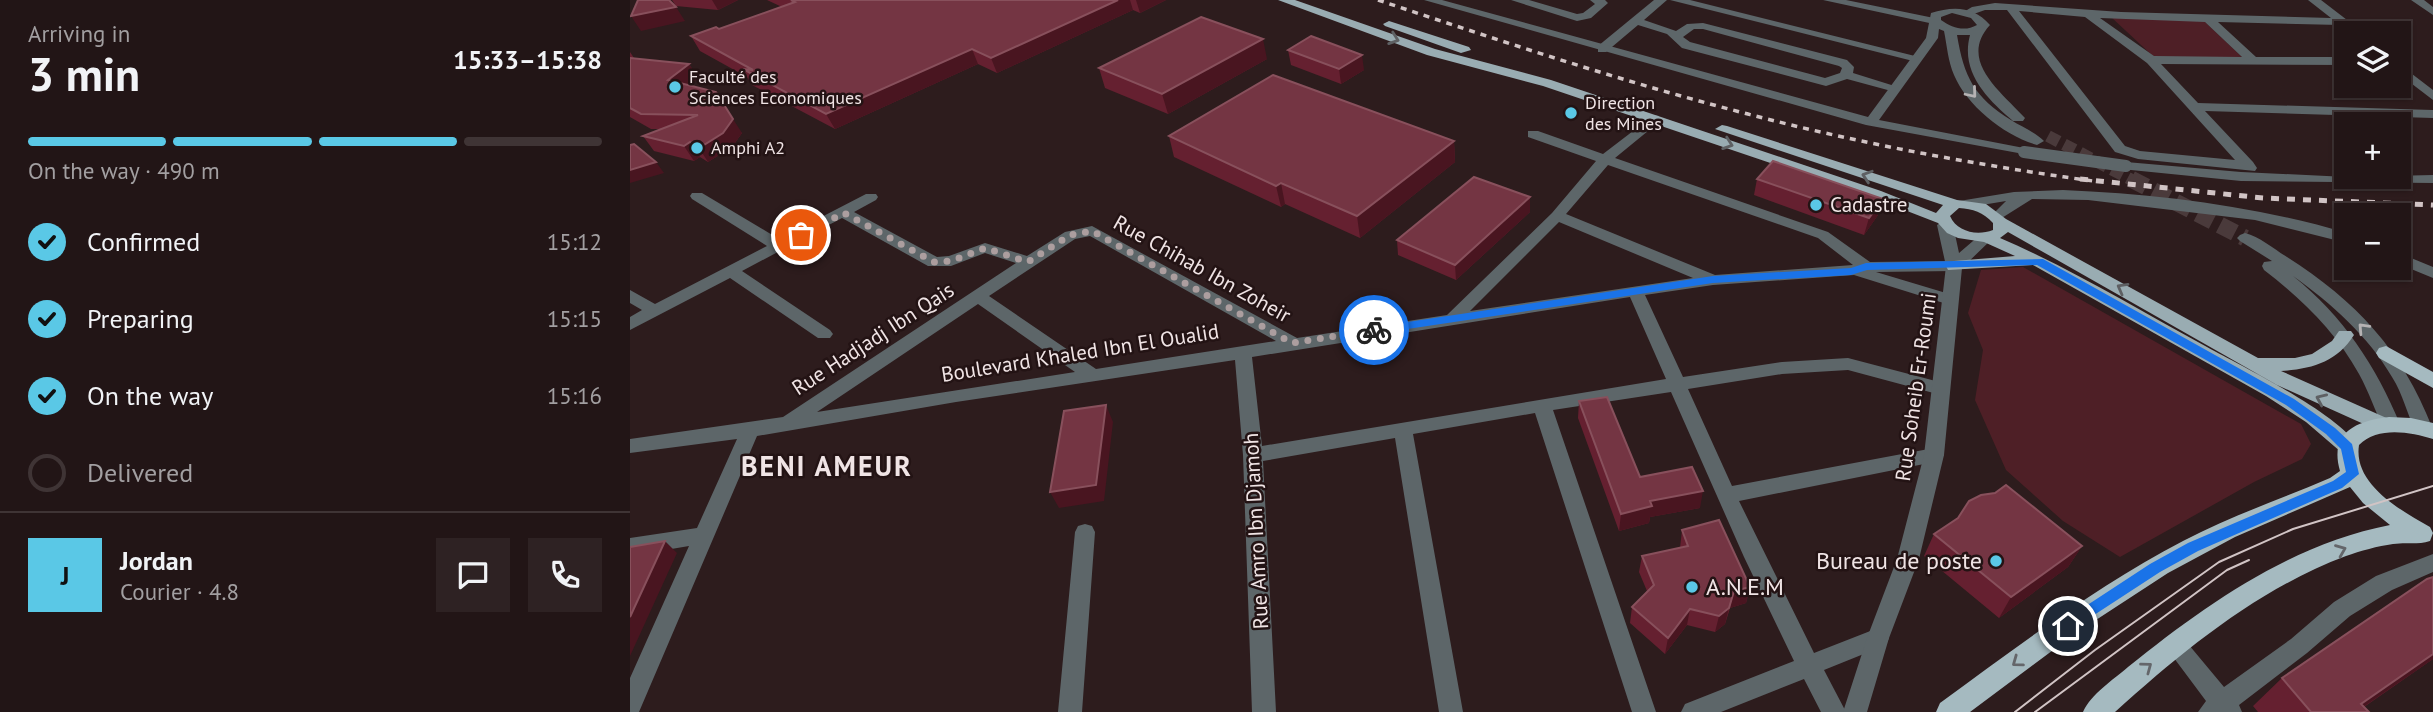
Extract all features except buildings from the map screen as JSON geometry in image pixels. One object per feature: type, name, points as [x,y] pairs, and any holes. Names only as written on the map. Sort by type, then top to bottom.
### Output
[{"type":"highway","points":[[2386,353],[2433,381]]},
{"type":"highway","points":[[2427,536],[2375,502],[2353,474],[2348,460],[2348,447],[2354,436],[2367,428],[2387,424],[2428,429]]},
{"type":"highway","points":[[1949,712],[2047,640],[2155,568],[2226,531],[2338,484],[2353,474]]},
{"type":"highway","points":[[2096,712],[2136,676],[2234,602],[2278,576],[2361,542],[2385,536],[2427,536]]},
{"type":"main road","points":[[1284,0],[1431,52],[1547,83],[1877,194],[1944,223],[1967,237],[1986,238],[2039,261],[2290,402],[2331,431],[2348,447]]},
{"type":"main road","points":[[1316,0],[1469,51],[1557,76],[1960,204],[1983,208],[2253,363],[2315,396],[2387,424]]},
{"type":"main road","points":[[1944,223],[1944,210],[1960,204]]},
{"type":"main road","points":[[1986,238],[2000,232],[1999,219]]},
{"type":"main road","points":[[1954,266],[2003,261],[2039,261]]},
{"type":"main road","points":[[2253,363],[2307,362],[2332,351],[2344,335]]},
{"type":"street","points":[[1431,0],[1871,122],[2024,152],[2177,173],[2260,178],[2433,179]]},
{"type":"street","points":[[1517,0],[1577,18],[1587,16],[1602,3],[1597,0]]},
{"type":"street","points":[[1602,49],[1661,0]]},
{"type":"street","points":[[1676,0],[1917,58]]},
{"type":"street","points":[[1829,0],[1937,14],[1967,12],[1984,6],[2089,15],[2334,22]]},
{"type":"street","points":[[1954,0],[1980,26]]},
{"type":"street","points":[[2314,0],[2344,21]]},
{"type":"street","points":[[2417,0],[2433,12]]},
{"type":"street","points":[[1932,37],[1948,29],[1980,26],[2011,8]]},
{"type":"street","points":[[2011,8],[2120,149],[2138,155],[2248,165]]},
{"type":"street","points":[[1937,14],[1948,29],[1958,72],[1965,85],[1993,113],[2043,138],[2005,108],[1984,85],[1973,55],[1980,26]]},
{"type":"street","points":[[1871,122],[1932,37],[1937,14]]},
{"type":"street","points":[[2089,15],[2151,60],[2260,178]]},
{"type":"street","points":[[2208,19],[2253,61]]},
{"type":"street","points":[[1636,21],[1678,35]]},
{"type":"street","points":[[1678,35],[1691,26],[1703,26],[1843,63],[1848,67],[1846,75]]},
{"type":"street","points":[[1752,62],[1788,26]]},
{"type":"street","points":[[1678,35],[1680,42],[1686,45],[1826,82],[1846,75],[1895,89]]},
{"type":"street","points":[[2151,60],[2334,61]]},
{"type":"street","points":[[2411,78],[2433,96]]},
{"type":"street","points":[[2197,107],[2433,114]]},
{"type":"street","points":[[1453,318],[1557,216],[1604,160],[1654,119]]},
{"type":"street","points":[[1532,134],[1823,235],[1863,272],[1950,300]]},
{"type":"street","points":[[1999,219],[2013,203],[2036,193]]},
{"type":"street","points":[[1960,204],[2036,193],[2122,199],[2244,213],[2286,220],[2334,234]]},
{"type":"street","points":[[698,196],[780,247]]},
{"type":"street","points":[[630,324],[871,197]]},
{"type":"street","points":[[844,213],[934,262],[951,261],[985,248],[1028,262]]},
{"type":"street","points":[[1557,216],[1713,280]]},
{"type":"street","name":"Rue Soheib Er-Roumi","points":[[1855,712],[1878,638],[1908,559],[1934,456],[1954,266],[1944,223]]},
{"type":"street","name":"Rue Hadjadj Ibn Qais","points":[[785,424],[1070,235],[1092,231]]},
{"type":"street","name":"Rue Chihab Ibn Zoheir","points":[[1092,231],[1292,343]]},
{"type":"street","name":"Rue Soheib Er-Roumi","points":[[1954,266],[1986,238]]},
{"type":"street","points":[[2387,424],[2369,372],[2344,335],[2295,285],[2240,241],[2309,279],[2337,302],[2386,353],[2401,375],[2428,429]]},
{"type":"street","points":[[2411,264],[2433,274]]},
{"type":"street","name":"Boulevard Khaled Ibn El Oualid","points":[[630,446],[750,430],[956,395],[1713,280],[1954,266]]},
{"type":"street","points":[[732,271],[824,334]]},
{"type":"street","points":[[1635,291],[1727,495],[1808,666],[1834,712]]},
{"type":"street","points":[[630,295],[655,311]]},
{"type":"street","points":[[979,297],[1093,376]]},
{"type":"street","name":"Rue Amro Ibn Djamoh","points":[[1243,351],[1254,455],[1264,712]]},
{"type":"street","points":[[1254,455],[1542,405],[1782,368],[1828,364],[1865,367],[1941,389]]},
{"type":"street","points":[[1542,405],[1644,712]]},
{"type":"street","points":[[630,705],[750,430]]},
{"type":"street","points":[[1403,430],[1451,712]]},
{"type":"street","points":[[1727,495],[1934,456]]},
{"type":"street","points":[[1070,712],[1085,532]]},
{"type":"street","points":[[630,547],[704,535]]},
{"type":"street","points":[[2176,646],[2221,709],[2342,609],[2384,583],[2433,563]]},
{"type":"street","points":[[1693,712],[1878,638]]},
{"type":"shaded area","points":[[2111,17],[2203,20],[2244,59],[2155,58]]},
{"type":"shaded area","points":[[2023,267],[2301,424],[2311,444],[2302,459],[2254,482],[2120,557],[2063,521],[2006,470],[1975,400],[1983,350],[1968,313],[1981,270]]},
{"type":"tunnel","points":[[2048,136],[2134,181]]},
{"type":"tunnel","points":[[2131,179],[2245,238]]},
{"type":"tram line","points":[[2015,712],[2095,650],[2219,562],[2293,529],[2433,486]]},
{"type":"tram line","points":[[2035,712],[2227,570],[2249,560]]},
{"type":"railway","points":[[1378,0],[1608,75],[1791,125],[1919,153],[2093,181]]},
{"type":"railway","points":[[2080,179],[2263,198],[2433,205]]},
{"type":"way so far","points":[[801,235],[844,213],[934,262],[951,261],[985,248],[992,248],[1028,262],[1070,235],[1086,230],[1292,343],[1374,330]]},
{"type":"place","name":"Faculté des Sciences Economiques","points":[[675,87]]},
{"type":"place","name":"Direction des Mines","points":[[1571,113]]},
{"type":"place","name":"Amphi A2","points":[[697,148]]},
{"type":"place","name":"Cadastre","points":[[1816,205]]},
{"type":"place","name":"Bureau de poste","points":[[1996,561]]},
{"type":"place","name":"A.N.E.M","points":[[1692,587]]},
{"type":"district","name":"BENI AMEUR","points":[[827,466]]},
{"type":"route","points":[[1374,330],[1713,280],[1851,271],[1866,267],[2039,261],[2290,402],[2331,431],[2348,447],[2348,460],[2353,474],[2338,484],[2193,547],[2155,568],[2068,626]]}]
